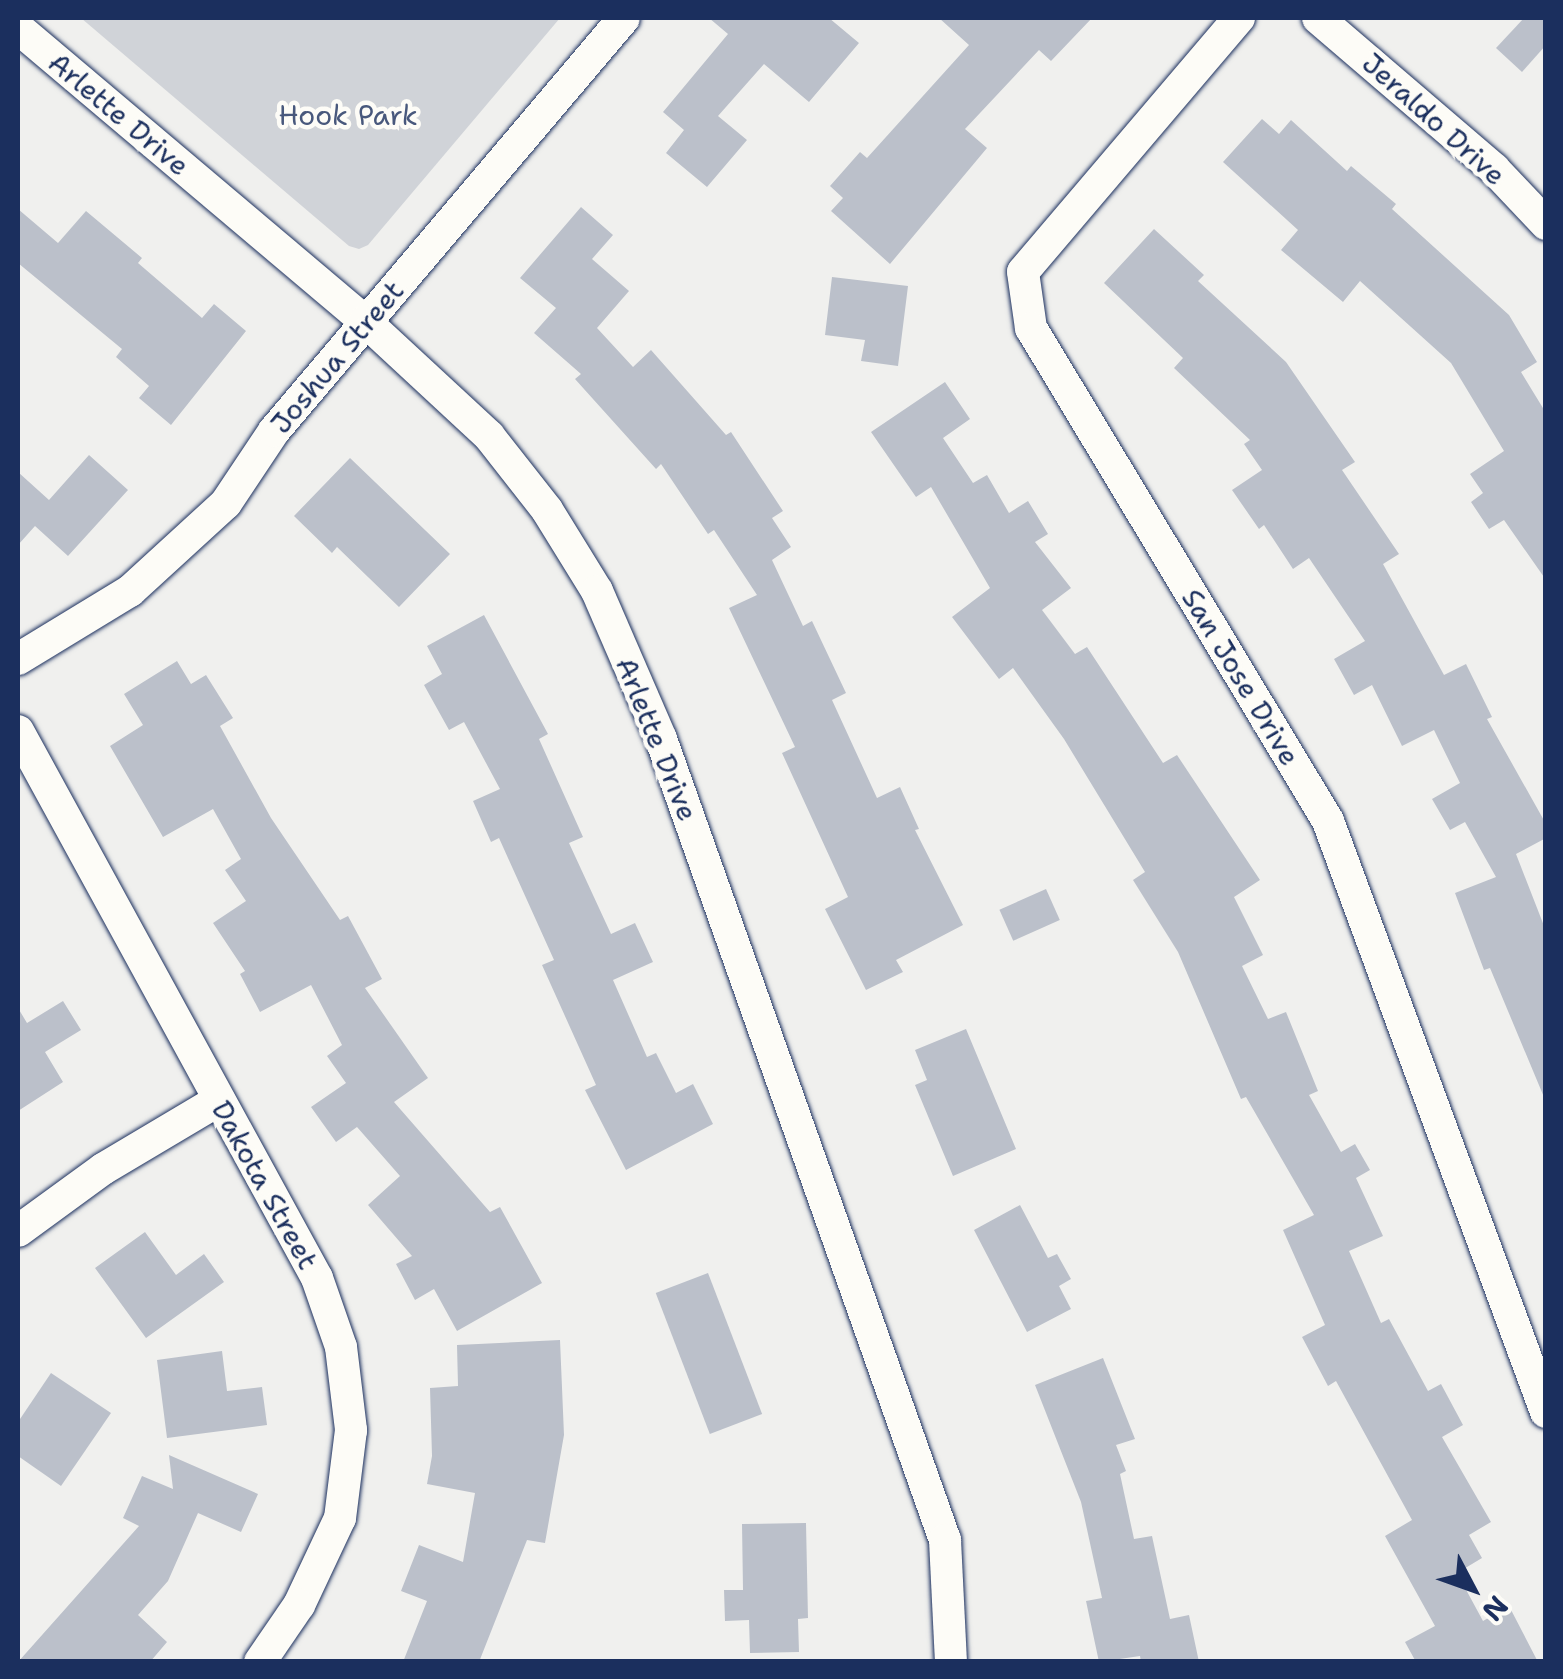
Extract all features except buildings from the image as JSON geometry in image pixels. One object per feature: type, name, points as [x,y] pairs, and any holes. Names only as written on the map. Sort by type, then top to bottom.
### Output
[{"type":"street","name":"Joshua Street","points":[[18,659],[130,591],[226,503],[274,431],[624,18]]},
{"type":"street","name":"San Jose Drive","points":[[1239,18],[1023,272],[1032,328],[1328,821],[1534,1351],[1546,1412]]},
{"type":"street","name":"Jeraldo Drive","points":[[1318,18],[1494,169],[1546,224]]},
{"type":"street","name":"Arlette Drive","points":[[18,28],[366,321],[489,436],[547,510],[596,590],[661,739],[945,1540],[952,1662]]},
{"type":"street","name":"Dakota Street","points":[[18,731],[317,1278],[341,1347],[351,1430],[340,1518],[299,1605],[260,1662]]},
{"type":"street","points":[[18,1231],[103,1168],[219,1100]]},
{"type":"green space","name":"Hook Park","points":[[81,18],[560,18],[368,245],[359,249],[349,246]]}]
